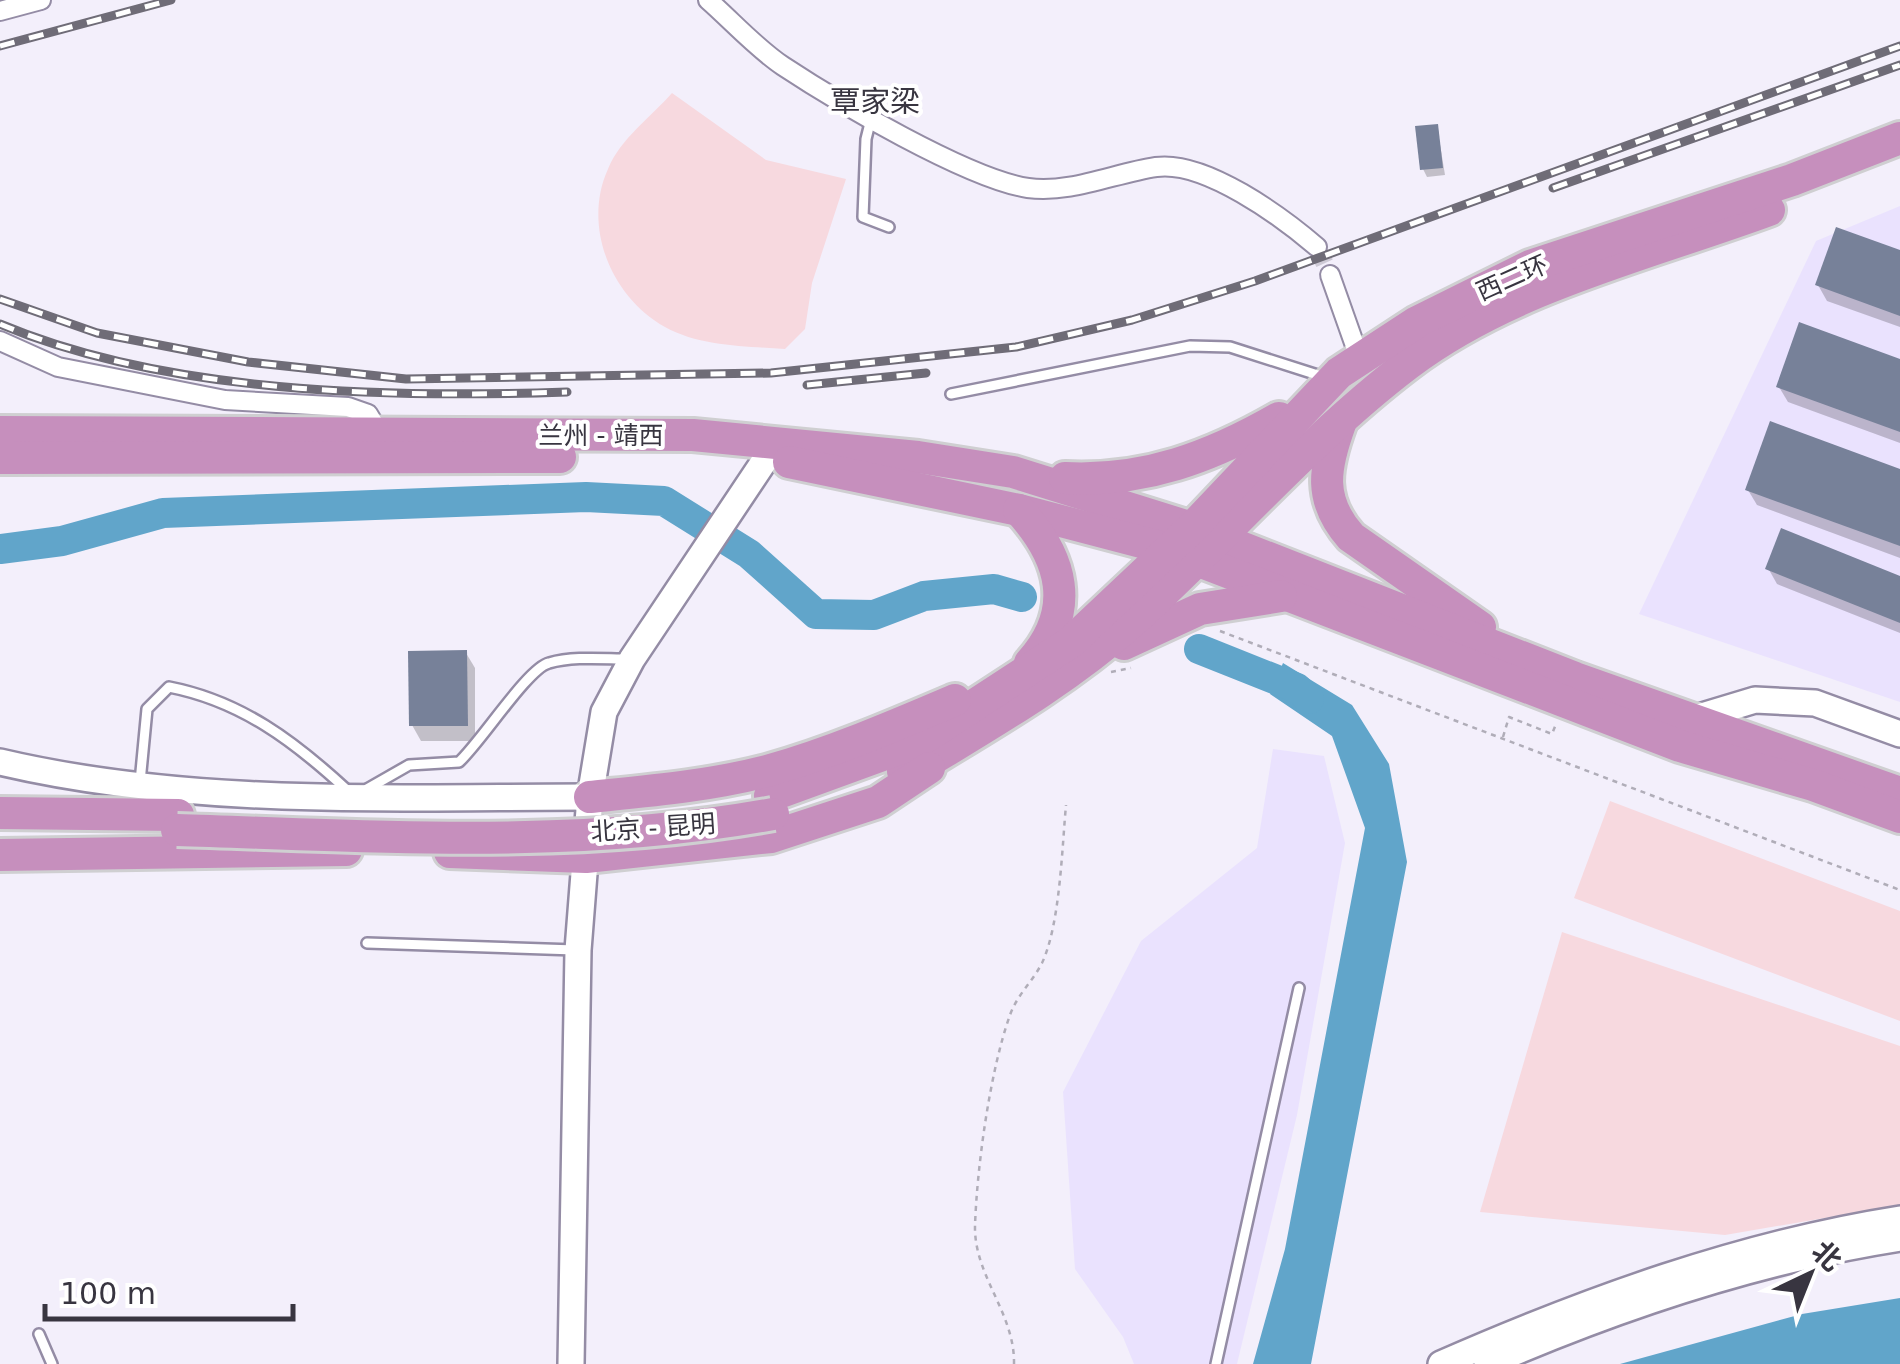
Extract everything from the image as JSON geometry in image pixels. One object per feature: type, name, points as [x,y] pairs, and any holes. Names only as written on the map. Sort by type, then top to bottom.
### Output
[{"type":"highway","name":"西二环","points":[[1194,544],[1320,391],[1359,357],[1418,322],[1530,266],[1792,180],[1900,138]]},
{"type":"highway","name":"西二环","points":[[1194,544],[1408,364],[1462,329],[1540,292],[1900,162]]},
{"type":"highway","points":[[1013,472],[1072,478],[1160,470],[1224,450],[1320,391]]},
{"type":"highway","points":[[1340,424],[1324,472],[1326,498],[1336,520],[1351,537],[1524,659]]},
{"type":"highway","name":"兰州 - 靖西","points":[[0,432],[692,435],[918,456],[1013,472],[1194,544]]},
{"type":"highway","name":"兰州 - 靖西","points":[[0,458],[705,456],[765,460],[1194,544]]},
{"type":"highway","points":[[0,855],[381,849],[586,858],[771,837],[878,802],[1026,686],[1054,625],[1059,584],[1048,546],[1019,510]]},
{"type":"highway","points":[[1194,544],[1290,596],[1566,704],[1900,818]]},
{"type":"highway","points":[[1194,544],[1900,794]]},
{"type":"highway","name":"北京 - 昆明","points":[[0,828],[694,812],[772,805],[918,742],[1026,686],[1080,666],[1194,544]]},
{"type":"highway","name":"北京 - 昆明","points":[[1026,686],[1071,642],[1194,544]]},
{"type":"highway","points":[[1080,666],[1200,609],[1230,601],[1290,596]]},
{"type":"highway","points":[[590,797],[687,788],[767,771],[1026,686]]},
{"type":"highway","name":"北京 - 昆明","points":[[0,813],[177,822]]},
{"type":"street","points":[[0,11],[41,0]]},
{"type":"street","points":[[708,0],[780,64],[944,157],[1028,188],[1088,182],[1161,166],[1192,172],[1274,210],[1317,247]]},
{"type":"street","points":[[1330,275],[1359,357]]},
{"type":"street","points":[[0,341],[58,367],[206,397],[348,407],[368,414],[380,434]]},
{"type":"street","points":[[571,1364],[578,950],[590,797],[604,712],[632,659],[765,460]]},
{"type":"street","points":[[1692,719],[1755,700],[1815,703],[1900,734]]},
{"type":"street","points":[[0,762],[64,777],[140,785],[354,797],[590,797]]},
{"type":"street","points":[[1440,1364],[1548,1317],[1714,1262],[1900,1219]]},
{"type":"street","points":[[1487,1364],[1556,1334],[1719,1280],[1900,1238]]},
{"type":"lane","points":[[872,116],[866,139],[863,217],[889,228]]},
{"type":"lane","points":[[950,394],[1190,346],[1230,347],[1320,391]]},
{"type":"lane","points":[[140,785],[147,709],[170,686],[202,693],[262,721],[303,749],[354,797],[408,766],[459,762],[484,738],[533,670],[546,663],[632,659]]},
{"type":"lane","points":[[367,943],[578,950]]},
{"type":"lane","points":[[1216,1364],[1299,988]]},
{"type":"lane","points":[[39,1334],[52,1364]]},
{"type":"path","points":[[1215,629],[1900,890]]},
{"type":"path","points":[[1080,666],[1119,674],[1135,667]]},
{"type":"path","points":[[1502,738],[1510,717],[1552,734],[1566,704]]},
{"type":"path","points":[[1014,1364],[1006,1313],[976,1242],[976,1211],[996,1063],[1010,1012],[1042,964],[1058,884],[1066,805]]},
{"type":"shaded area","points":[[672,93],[766,160],[846,179],[812,283],[805,329],[785,349],[709,342],[665,327],[630,298],[606,258],[598,214],[608,169],[628,138]]},
{"type":"shaded area","points":[[1900,206],[1900,702],[1639,614],[1816,241]]},
{"type":"shaded area","points":[[1273,749],[1324,756],[1345,843],[1297,1115],[1237,1364],[1134,1364],[1123,1337],[1075,1269],[1063,1092],[1141,941],[1257,848]]},
{"type":"shaded area","points":[[1610,801],[1900,911],[1900,1021],[1574,898]]},
{"type":"shaded area","points":[[1562,932],[1900,1046],[1900,1205],[1725,1235],[1480,1212]]},
{"type":"water","points":[[1283,663],[1352,705],[1389,764],[1407,862],[1311,1364],[1253,1364],[1285,1249],[1365,828],[1332,736],[1270,694]]},
{"type":"water","points":[[1900,1298],[1900,1364],[1620,1364],[1802,1314]]},
{"type":"building","points":[[1438,124],[1443,168],[1420,170],[1415,126]]},
{"type":"building","points":[[1836,227],[1900,250],[1900,316],[1815,285]]},
{"type":"building","points":[[1799,322],[1900,359],[1900,432],[1776,387]]},
{"type":"building","points":[[1770,421],[1900,469],[1900,546],[1745,490]]},
{"type":"building","points":[[1781,528],[1900,576],[1900,623],[1765,569]]},
{"type":"building","points":[[467,650],[468,726],[409,726],[408,651]]},
{"type":"waterway","points":[[0,549],[62,541],[163,513],[586,497],[664,501],[749,554],[816,614],[874,615],[924,596],[994,589],[1022,597]]},
{"type":"waterway","points":[[1199,649],[1297,688],[1309,699]]},
{"type":"tunnel","points":[[1317,247],[1330,275]]},
{"type":"railway","points":[[0,46],[171,0]]},
{"type":"railway","points":[[0,299],[97,333],[248,362],[406,379],[771,373],[1016,347],[1132,320],[1255,281],[1900,46]]},
{"type":"railway","points":[[1553,188],[1900,65]]},
{"type":"railway","points":[[0,324],[65,347],[206,378],[353,392],[567,392]]},
{"type":"railway","points":[[807,385],[926,373]]},
{"type":"district","name":"覃家梁","points":[[875,101]]}]
